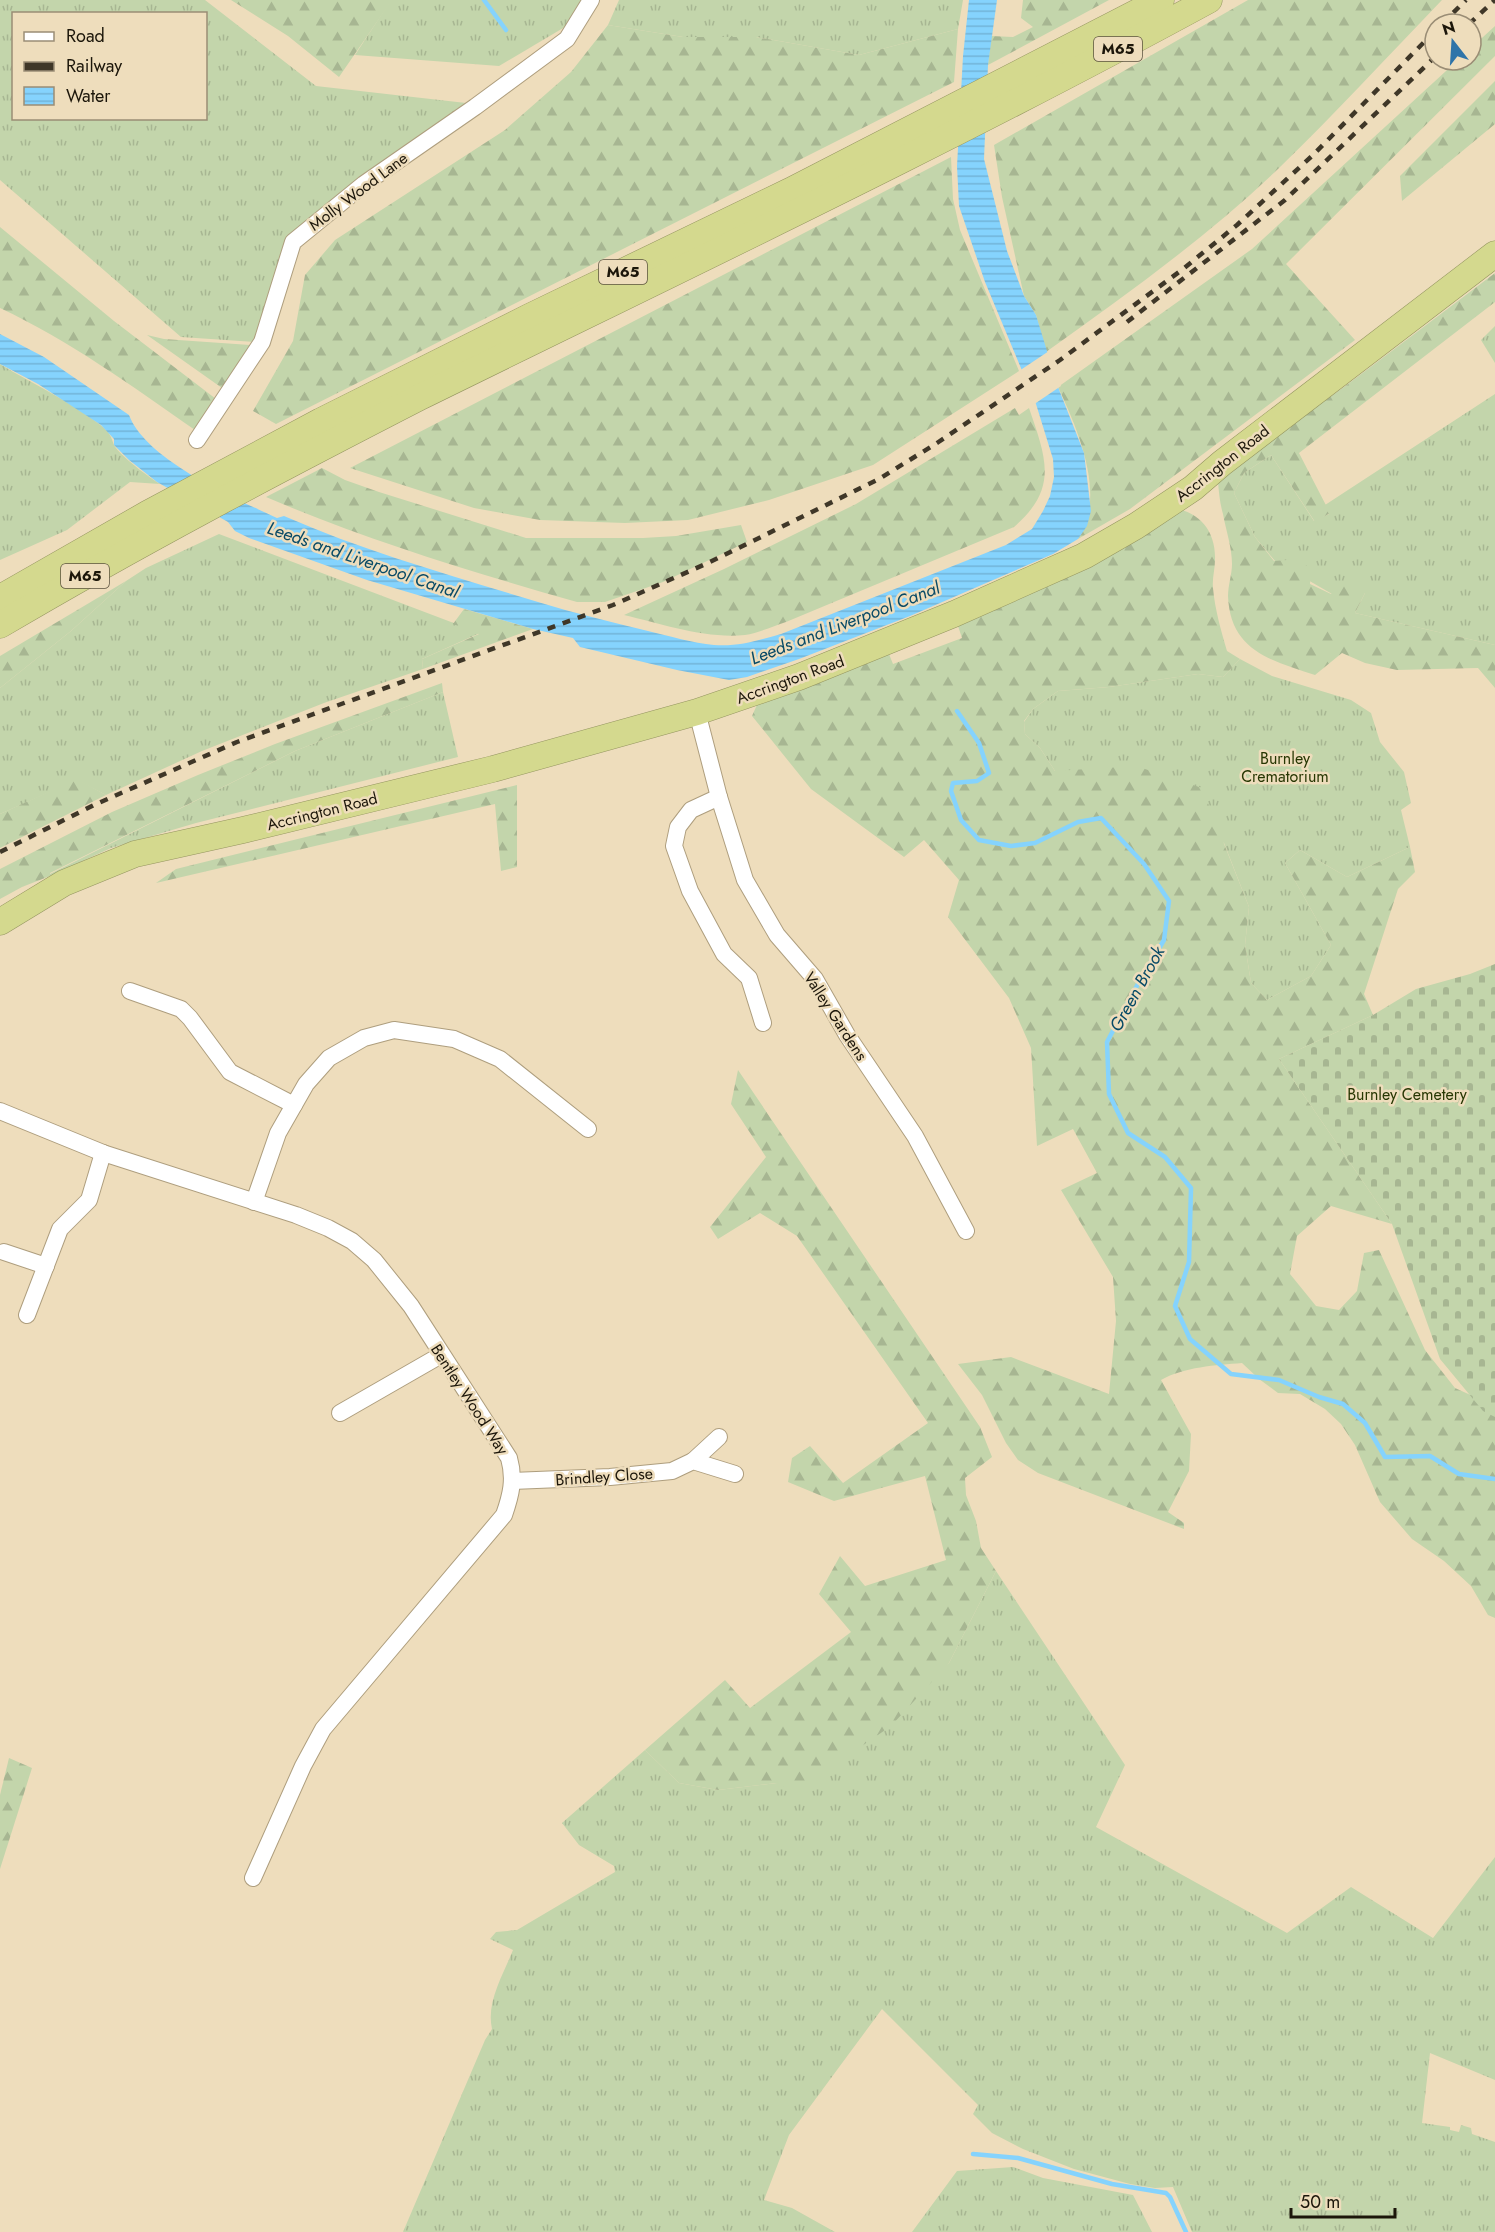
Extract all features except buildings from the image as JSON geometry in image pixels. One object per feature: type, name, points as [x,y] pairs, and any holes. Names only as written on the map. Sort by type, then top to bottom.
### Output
[{"type":"highway","name":"M65","points":[[0,598],[147,514],[330,430],[430,392],[926,148],[1161,0]]},
{"type":"highway","name":"M65","points":[[0,625],[170,528],[330,430],[519,322],[790,191],[924,122],[1023,86],[1209,0]]},
{"type":"highway","name":"Accrington Road","points":[[0,922],[64,883],[135,854],[254,828],[493,769],[697,712],[799,677],[882,644],[1084,556],[1136,526],[1193,488],[1222,463],[1495,254]]},
{"type":"street","name":"Molly Wood Lane","points":[[199,436],[262,342],[293,242],[364,183],[475,107],[567,39],[591,0]]},
{"type":"street","name":"Valley Gardens","points":[[697,712],[719,797],[745,880],[777,935],[815,979],[847,1035],[915,1136],[966,1231]]},
{"type":"street","points":[[719,797],[691,810],[678,827],[674,846],[690,891],[724,954],[749,978],[763,1023]]},
{"type":"street","points":[[130,991],[181,1010],[190,1018],[230,1072],[294,1105]]},
{"type":"street","points":[[254,1202],[278,1133],[306,1084],[329,1058],[364,1038],[394,1030],[454,1039],[500,1059],[588,1129]]},
{"type":"street","name":"Bentley Wood Way","points":[[0,1111],[103,1153],[328,1228],[352,1241],[374,1260],[411,1306],[509,1458],[513,1471],[512,1494],[504,1515],[323,1729],[303,1766],[253,1878]]},
{"type":"street","points":[[27,1315],[60,1229],[89,1200],[103,1153]]},
{"type":"street","points":[[4,1252],[46,1266]]},
{"type":"street","points":[[340,1413],[441,1354]]},
{"type":"street","name":"Brindley Close","points":[[512,1482],[672,1471],[693,1461],[719,1437]]},
{"type":"street","points":[[693,1461],[735,1474]]},
{"type":"green space","points":[[0,0],[205,0],[316,86],[466,103],[348,189],[283,250],[255,342],[181,337],[0,180]]},
{"type":"green space","points":[[231,0],[392,0],[339,77],[288,36]]},
{"type":"green space","points":[[391,0],[591,0],[580,18],[499,66],[355,55]]},
{"type":"green space","points":[[619,0],[963,0],[958,29],[859,55],[756,37],[683,37],[608,25]]},
{"type":"green space","points":[[1023,0],[1109,0],[988,65],[991,36],[1013,37],[1033,27],[1021,18]]},
{"type":"green space","points":[[1248,0],[1442,0],[1431,12],[1423,12],[1423,20],[1320,128],[1251,194],[1165,265],[1046,352],[1036,315],[1024,296],[1002,197],[994,145]]},
{"type":"green space","points":[[608,25],[683,37],[756,37],[859,55],[958,29],[954,82],[276,424],[253,411],[293,341],[305,275],[335,240],[505,130],[571,72]]},
{"type":"green space","points":[[1495,26],[1495,56],[1483,68],[1483,37]]},
{"type":"green space","points":[[1445,72],[1479,72],[1286,264],[1355,340],[1130,509],[1078,539],[1086,522],[1090,503],[1090,483],[1081,443],[1058,387],[1252,249]]},
{"type":"green space","points":[[1495,81],[1495,124],[1402,201],[1400,176]]},
{"type":"green space","points":[[951,157],[953,199],[960,230],[1019,371],[873,465],[769,500],[688,520],[625,523],[540,520],[474,508],[350,468]]},
{"type":"green space","points":[[0,227],[114,321],[216,399],[195,430],[76,350],[0,308]]},
{"type":"green space","points":[[1495,273],[1495,302],[1299,453],[1330,513],[1315,522],[1271,455],[1244,473],[1234,493],[1255,537],[1274,561],[1300,559],[1311,570],[1310,584],[1331,594],[1350,579],[1365,593],[1355,613],[1495,645],[1495,688],[1478,668],[1397,670],[1365,663],[1342,653],[1315,675],[1256,651],[1236,630],[1231,615],[1228,596],[1232,558],[1218,482],[1231,467],[1344,387]]},
{"type":"green space","points":[[1495,326],[1495,363],[1481,340]]},
{"type":"green space","points":[[147,335],[164,339],[250,345],[222,388]]},
{"type":"green space","points":[[0,364],[65,401],[103,427],[122,454],[160,484],[130,482],[67,530],[0,560]]},
{"type":"green space","points":[[1495,394],[1495,645],[1355,613],[1365,593],[1332,594],[1275,561],[1255,537],[1234,493],[1244,473],[1271,455],[1314,521],[1329,514],[1325,505]]},
{"type":"green space","points":[[1015,408],[1019,415],[1029,408],[1044,457],[1045,472],[1038,499],[1014,527],[786,622],[750,634],[730,636],[699,633],[624,615],[856,504]]},
{"type":"green space","points":[[322,468],[345,480],[379,492],[526,538],[643,538],[676,536],[741,525],[747,542],[663,582],[605,602],[577,602],[420,554],[304,513],[266,497]]},
{"type":"green space","points":[[1174,508],[1192,514],[1205,525],[1210,533],[1215,550],[1213,585],[1218,620],[1227,651],[1240,659],[1223,677],[1198,674],[1109,687],[1058,691],[1033,709],[1024,721],[1025,734],[1040,748],[1055,771],[1136,766],[1202,788],[1249,907],[1245,945],[1251,983],[1267,1000],[1311,976],[1331,945],[1285,863],[1300,850],[1347,877],[1410,847],[1415,872],[1398,889],[1364,994],[1373,1015],[1279,1059],[1392,1224],[1331,1206],[1297,1236],[1290,1274],[1316,1306],[1339,1310],[1357,1291],[1364,1253],[1379,1250],[1425,1350],[1455,1388],[1495,1406],[1495,1618],[1488,1615],[1471,1586],[1444,1561],[1412,1539],[1380,1502],[1355,1445],[1341,1424],[1325,1409],[1300,1394],[1278,1393],[1242,1363],[1190,1369],[1161,1380],[1191,1434],[1189,1471],[1168,1512],[1184,1523],[1184,1529],[1038,1473],[1018,1460],[1006,1443],[982,1395],[958,1364],[1011,1357],[1109,1394],[1116,1321],[1113,1277],[1061,1190],[1097,1173],[1073,1129],[1037,1146],[1031,1048],[1009,998],[948,917],[959,880],[924,840],[904,857],[811,789],[752,716],[760,698],[887,649],[893,664],[962,638],[956,620]]},
{"type":"green space","points":[[219,534],[480,633],[422,659],[423,669],[324,703],[202,751],[106,795],[77,780],[0,814],[0,688],[71,631],[126,581],[146,568]]},
{"type":"green space","points":[[126,581],[71,631],[0,688],[0,656]]},
{"type":"green space","points":[[464,609],[533,629],[423,669],[422,659],[479,634],[453,624]]},
{"type":"green space","name":"Burnley Crematorium","points":[[1240,659],[1272,676],[1351,700],[1371,713],[1380,742],[1404,772],[1411,803],[1401,810],[1410,847],[1347,877],[1300,850],[1285,863],[1331,945],[1311,976],[1267,1000],[1251,983],[1245,945],[1249,907],[1224,843],[1075,771],[1055,771],[1040,748],[1025,734],[1024,722],[1033,709],[1058,691],[1109,687],[1198,674],[1223,677]]},
{"type":"green space","points":[[442,683],[443,692],[295,751],[50,873],[50,876],[0,899],[0,869],[112,812],[275,744]]},
{"type":"green space","points":[[443,692],[458,757],[196,823],[111,848],[50,876],[295,751]]},
{"type":"green space","points":[[77,779],[106,795],[0,848],[0,814]]},
{"type":"green space","points":[[517,785],[517,867],[501,871],[495,804],[156,883],[176,869]]},
{"type":"green space","name":"Burnley Cemetery","points":[[1495,964],[1495,1417],[1483,1411],[1440,1359],[1392,1224],[1279,1059],[1373,1015],[1416,989],[1470,974]]},
{"type":"green space","points":[[738,1070],[980,1427],[992,1457],[965,1478],[966,1495],[976,1521],[981,1548],[996,1571],[949,1663],[891,1726],[795,1792],[777,1783],[718,1790],[679,1783],[645,1750],[725,1680],[750,1708],[851,1632],[819,1594],[840,1556],[865,1586],[946,1560],[925,1476],[834,1501],[788,1482],[792,1458],[810,1446],[843,1483],[928,1423],[797,1236],[760,1213],[718,1239],[710,1227],[766,1157],[731,1104]]},
{"type":"green space","points":[[996,1571],[1125,1765],[1096,1827],[1287,1933],[1351,1887],[1433,1938],[1495,1857],[1495,2080],[1430,2053],[1422,2123],[1450,2127],[1450,2130],[1459,2132],[1461,2125],[1471,2128],[1472,2134],[1495,2142],[1495,2232],[1192,2232],[1173,2187],[1155,2188],[1130,2184],[1074,2169],[1023,2149],[992,2133],[973,2114],[978,2105],[882,2009],[789,2135],[764,2200],[792,2208],[835,2232],[403,2232],[485,2040],[492,2029],[493,1999],[513,1950],[490,1939],[496,1932],[517,1930],[615,1872],[614,1866],[579,1845],[562,1823],[645,1750],[679,1783],[718,1790],[777,1783],[949,1663]]},
{"type":"green space","points":[[9,1758],[32,1768],[0,1869],[0,1795]]},
{"type":"green space","points":[[1013,2167],[1043,2178],[1133,2195],[1152,2232],[912,2232],[957,2171]]},
{"type":"water","name":"Leeds and Liverpool Canal","points":[[969,0],[997,0],[988,65],[984,159],[1007,251],[1024,296],[1036,315],[1058,387],[1084,453],[1091,511],[1087,526],[1078,539],[1053,554],[910,616],[799,659],[747,677],[729,680],[677,670],[580,647],[573,638],[533,629],[367,580],[249,538],[235,531],[228,522],[157,482],[114,445],[114,439],[101,425],[38,384],[0,364],[0,334],[44,357],[129,415],[138,432],[153,447],[193,476],[277,518],[284,516],[378,552],[538,602],[698,643],[732,645],[781,634],[1006,545],[1032,529],[1050,496],[1054,477],[1053,459],[1036,404],[985,282],[959,206],[957,166],[963,56]]},
{"type":"pier","points":[[1049,351],[1061,386],[1033,405],[1019,371]]},
{"type":"waterway","name":"Green Brook","points":[[484,0],[506,30]]},
{"type":"waterway","name":"Green Brook","points":[[957,711],[979,743],[989,773],[977,781],[953,783],[951,791],[961,820],[979,840],[1011,846],[1035,843],[1078,822],[1101,818],[1144,864],[1169,901],[1164,940],[1107,1042],[1109,1094],[1128,1133],[1165,1157],[1191,1188],[1189,1262],[1175,1306],[1190,1339],[1231,1374],[1279,1380],[1319,1397],[1343,1404],[1365,1423],[1385,1457],[1430,1456],[1459,1474],[1495,1479]]},
{"type":"waterway","points":[[973,2154],[1018,2158],[1112,2184],[1166,2193],[1186,2232]]},
{"type":"railway","points":[[1454,12],[1466,0]]},
{"type":"railway","points":[[1482,12],[1495,0]]},
{"type":"railway","points":[[0,852],[94,805],[237,742],[613,605],[710,562],[879,479],[1060,360],[1183,269],[1237,225],[1313,155],[1423,43]]},
{"type":"railway","points":[[1127,322],[1285,200],[1423,68]]}]
